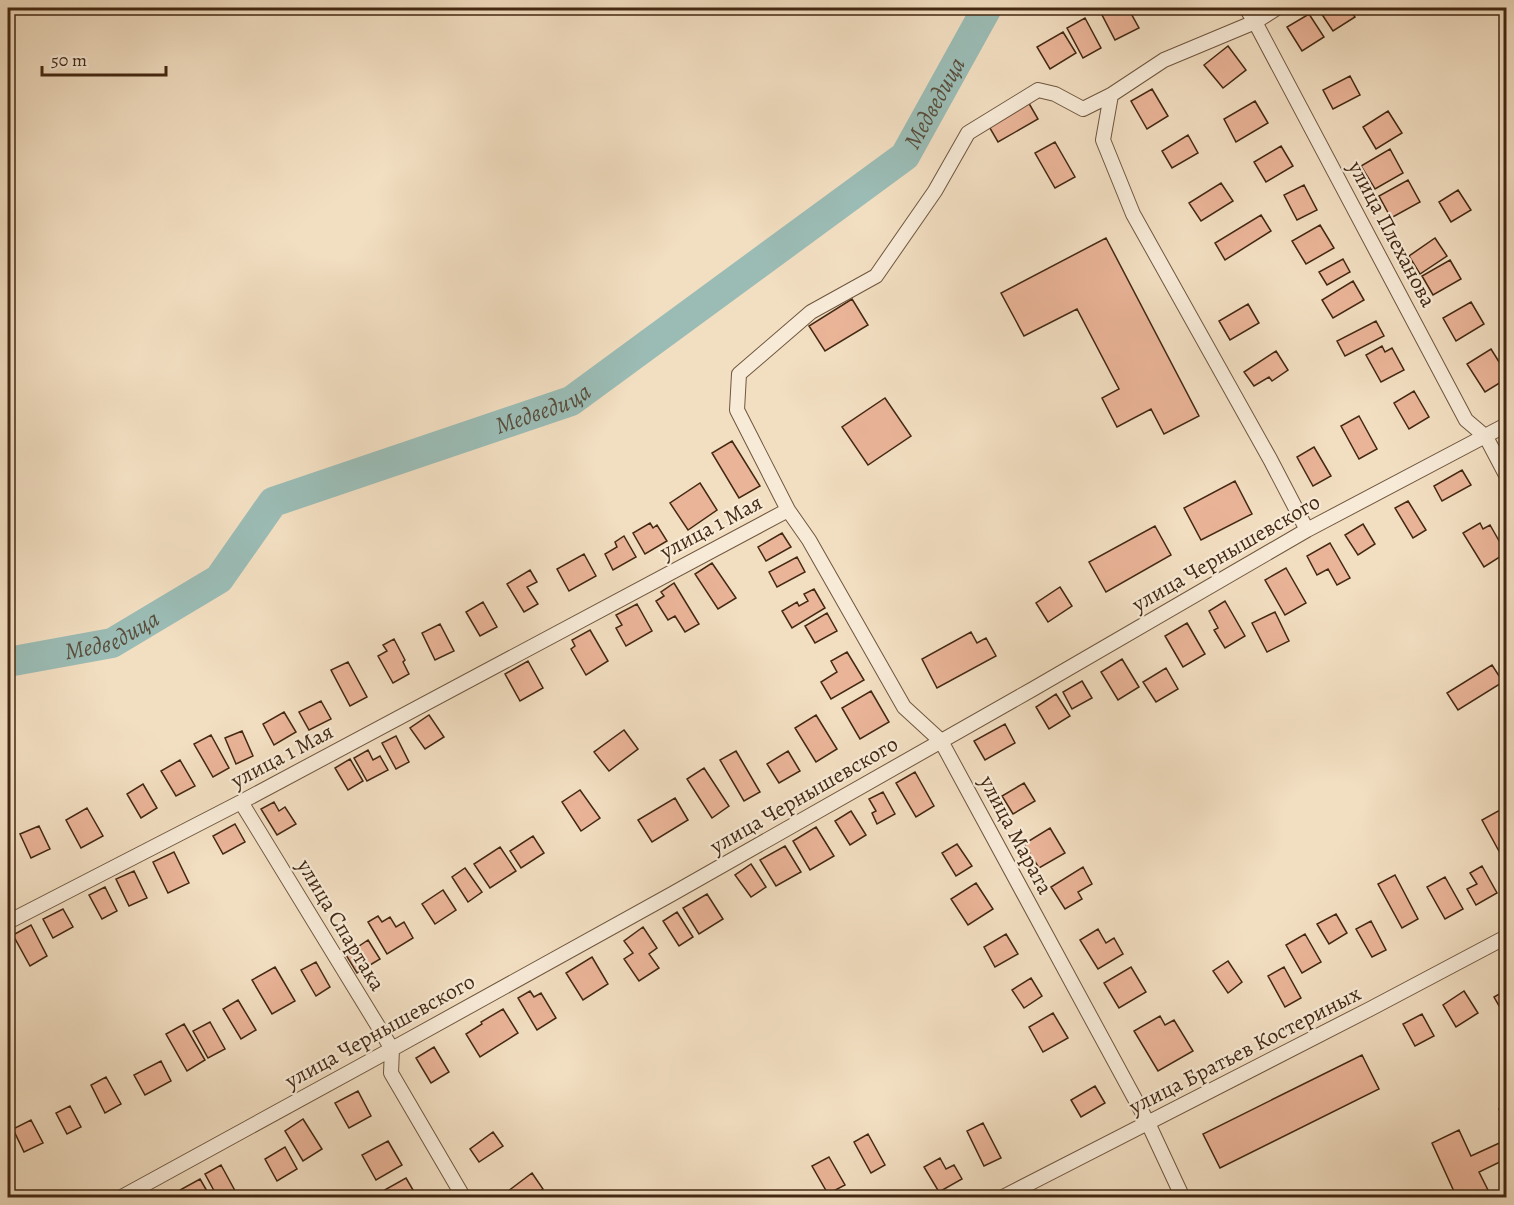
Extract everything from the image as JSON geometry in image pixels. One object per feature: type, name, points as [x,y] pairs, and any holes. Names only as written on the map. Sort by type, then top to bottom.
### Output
[{"type":"street","name":"улица Плеханова","points":[[1246,8],[1466,420],[1486,437],[1506,475]]},
{"type":"street","name":"улица 1 Мая","points":[[8,922],[241,802],[788,510],[737,410],[739,374],[811,312],[876,276],[935,191],[968,134],[1038,90],[1055,94],[1083,108],[1111,94],[1164,60],[1255,22],[1277,8]]},
{"type":"street","points":[[1111,94],[1103,140],[1133,214],[1270,459],[1307,530]]},
{"type":"street","name":"улица Чернышевского","points":[[120,1197],[682,888],[1307,530],[1506,425]]},
{"type":"street","name":"улица Марата","points":[[788,510],[809,540],[904,707],[941,741],[1148,1123],[1183,1197]]},
{"type":"street","name":"улица Спартака","points":[[241,802],[392,1049],[391,1073],[464,1197]]},
{"type":"street","name":"улица Братьев Костериных","points":[[1001,1197],[1506,937]]},
{"type":"building","points":[[1107,8],[1128,8],[1139,28],[1115,40],[1100,11]]},
{"type":"building","points":[[1348,8],[1355,17],[1333,31],[1319,10]]},
{"type":"building","points":[[1309,14],[1324,37],[1302,51],[1287,27]]},
{"type":"building","points":[[1085,18],[1101,48],[1083,58],[1067,28]]},
{"type":"building","points":[[1063,32],[1076,53],[1050,69],[1037,47]]},
{"type":"building","points":[[1228,46],[1246,70],[1223,88],[1204,65]]},
{"type":"building","points":[[1350,76],[1360,95],[1333,109],[1323,90]]},
{"type":"building","points":[[1152,89],[1168,116],[1147,129],[1131,101]]},
{"type":"building","points":[[1027,100],[1038,119],[998,142],[987,123]]},
{"type":"building","points":[[1255,101],[1268,123],[1236,142],[1224,119]]},
{"type":"building","points":[[1388,111],[1402,133],[1376,149],[1363,127]]},
{"type":"building","points":[[1188,135],[1198,153],[1172,168],[1162,151]]},
{"type":"building","points":[[1055,142],[1075,177],[1055,188],[1035,153]]},
{"type":"building","points":[[1281,146],[1293,166],[1266,182],[1254,162]]},
{"type":"building","points":[[1390,149],[1403,173],[1375,189],[1361,166]]},
{"type":"building","points":[[1408,180],[1420,202],[1391,218],[1379,196]]},
{"type":"building","points":[[1221,183],[1233,201],[1201,221],[1189,203]]},
{"type":"building","points":[[1304,185],[1317,210],[1297,220],[1284,195]]},
{"type":"building","points":[[1458,190],[1471,210],[1451,222],[1439,202]]},
{"type":"building","points":[[1261,215],[1271,231],[1225,260],[1215,243]]},
{"type":"building","points":[[1320,225],[1334,248],[1306,264],[1292,241]]},
{"type":"building","points":[[1106,238],[1199,416],[1164,434],[1151,409],[1117,427],[1102,398],[1119,389],[1077,309],[1024,336],[1001,293]]},
{"type":"building","points":[[1435,238],[1447,256],[1420,274],[1409,256]]},
{"type":"building","points":[[1343,259],[1350,272],[1327,285],[1319,272]]},
{"type":"building","points":[[1450,260],[1461,279],[1433,295],[1422,276]]},
{"type":"building","points":[[1353,281],[1364,300],[1333,318],[1322,300]]},
{"type":"building","points":[[852,299],[868,325],[825,351],[809,326]]},
{"type":"building","points":[[1471,302],[1484,324],[1456,341],[1443,318]]},
{"type":"building","points":[[1248,304],[1259,323],[1230,340],[1219,321]]},
{"type":"building","points":[[1376,321],[1384,336],[1345,356],[1337,341]]},
{"type":"building","points":[[1382,346],[1385,352],[1392,348],[1404,370],[1381,382],[1366,355]]},
{"type":"building","points":[[1491,349],[1506,373],[1506,379],[1485,392],[1467,364]]},
{"type":"building","points":[[1276,351],[1288,370],[1272,381],[1269,377],[1254,386],[1244,372]]},
{"type":"building","points":[[1414,391],[1429,417],[1409,429],[1394,403]]},
{"type":"building","points":[[885,398],[911,436],[868,465],[842,427]]},
{"type":"building","points":[[1359,416],[1377,449],[1359,459],[1341,426]]},
{"type":"building","points":[[732,441],[760,486],[739,498],[712,453]]},
{"type":"building","points":[[1314,447],[1331,476],[1313,486],[1297,457]]},
{"type":"building","points":[[1462,470],[1471,485],[1442,501],[1434,486]]},
{"type":"building","points":[[1235,481],[1252,514],[1201,540],[1184,508]]},
{"type":"building","points":[[700,483],[717,510],[688,530],[670,503]]},
{"type":"building","points":[[1408,501],[1426,530],[1413,538],[1395,508]]},
{"type":"building","points":[[650,523],[653,528],[657,525],[667,541],[645,554],[633,533]]},
{"type":"building","points":[[1480,523],[1483,529],[1490,525],[1506,553],[1484,567],[1463,533]]},
{"type":"building","points":[[1363,524],[1375,544],[1358,555],[1345,535]]},
{"type":"building","points":[[1155,526],[1171,555],[1106,592],[1089,562]]},
{"type":"building","points":[[782,533],[791,547],[766,561],[758,547]]},
{"type":"building","points":[[624,536],[636,557],[613,570],[605,554],[617,547],[615,542]]},
{"type":"building","points":[[1330,543],[1350,578],[1337,585],[1328,569],[1317,575],[1307,556]]},
{"type":"building","points":[[584,554],[596,576],[569,591],[557,569]]},
{"type":"building","points":[[797,557],[805,572],[777,587],[769,572]]},
{"type":"building","points":[[712,563],[736,598],[718,609],[695,574]]},
{"type":"building","points":[[1286,568],[1306,603],[1285,615],[1265,580]]},
{"type":"building","points":[[530,570],[537,582],[527,587],[538,604],[524,612],[507,584]]},
{"type":"building","points":[[674,583],[699,624],[685,632],[675,616],[668,620],[656,601],[664,596],[661,592]]},
{"type":"building","points":[[1060,587],[1072,606],[1048,622],[1036,603]]},
{"type":"building","points":[[814,589],[825,608],[792,628],[782,611],[797,602],[799,606],[808,601],[804,594]]},
{"type":"building","points":[[1225,601],[1245,636],[1225,648],[1214,630],[1218,628],[1209,611]]},
{"type":"building","points":[[483,602],[497,627],[480,636],[466,612]]},
{"type":"building","points":[[637,604],[652,631],[626,646],[616,628],[622,625],[616,615]]},
{"type":"building","points":[[1275,612],[1289,641],[1267,652],[1252,623]]},
{"type":"building","points":[[827,613],[837,631],[815,643],[805,626]]},
{"type":"building","points":[[1187,623],[1205,654],[1183,667],[1165,636]]},
{"type":"building","points":[[440,624],[454,651],[435,660],[422,633]]},
{"type":"building","points":[[590,630],[608,661],[586,675],[571,649],[575,646],[572,640]]},
{"type":"building","points":[[971,632],[977,643],[986,638],[996,656],[937,688],[922,659]]},
{"type":"building","points":[[394,639],[405,660],[403,662],[409,674],[393,683],[378,656],[387,651],[383,645]]},
{"type":"building","points":[[847,652],[864,680],[831,699],[821,682],[837,672],[831,661]]},
{"type":"building","points":[[1122,659],[1139,687],[1118,700],[1101,672]]},
{"type":"building","points":[[528,661],[543,688],[520,701],[505,674]]},
{"type":"building","points":[[348,662],[367,697],[350,706],[331,670]]},
{"type":"building","points":[[1492,665],[1503,682],[1458,710],[1447,693]]},
{"type":"building","points":[[1166,668],[1178,689],[1156,702],[1143,682]]},
{"type":"building","points":[[1082,681],[1092,698],[1072,709],[1063,692]]},
{"type":"building","points":[[871,691],[889,722],[860,739],[842,708]]},
{"type":"building","points":[[1056,694],[1070,716],[1049,729],[1036,707]]},
{"type":"building","points":[[321,701],[331,719],[309,730],[299,712]]},
{"type":"building","points":[[284,712],[296,732],[274,745],[263,724]]},
{"type":"building","points":[[429,715],[444,737],[425,749],[410,728]]},
{"type":"building","points":[[816,715],[837,749],[816,762],[795,728]]},
{"type":"building","points":[[1005,724],[1015,743],[985,760],[974,741]]},
{"type":"building","points":[[624,730],[638,749],[609,771],[594,752]]},
{"type":"building","points":[[242,731],[253,756],[236,764],[225,738]]},
{"type":"building","points":[[211,735],[229,768],[213,777],[194,744]]},
{"type":"building","points":[[396,736],[409,762],[396,769],[382,743]]},
{"type":"building","points":[[368,750],[373,760],[380,756],[388,770],[367,781],[354,758]]},
{"type":"building","points":[[736,751],[760,792],[744,801],[720,760]]},
{"type":"building","points":[[788,751],[800,771],[779,783],[767,764]]},
{"type":"building","points":[[350,759],[363,781],[348,790],[335,768]]},
{"type":"building","points":[[180,760],[195,786],[176,796],[161,771]]},
{"type":"building","points":[[704,768],[729,806],[712,818],[687,779]]},
{"type":"building","points":[[915,772],[934,806],[916,817],[896,783]]},
{"type":"building","points":[[1024,783],[1035,801],[1013,814],[1002,796]]},
{"type":"building","points":[[143,784],[157,808],[141,818],[127,794]]},
{"type":"building","points":[[580,790],[600,818],[581,831],[562,802]]},
{"type":"building","points":[[883,792],[895,814],[877,824],[872,813],[876,811],[869,799]]},
{"type":"building","points":[[675,798],[688,820],[652,842],[638,820]]},
{"type":"building","points":[[274,802],[279,811],[285,807],[296,824],[277,835],[261,809]]},
{"type":"building","points":[[87,808],[103,836],[81,848],[66,820]]},
{"type":"building","points":[[1500,810],[1506,821],[1506,864],[1482,820]]},
{"type":"building","points":[[851,811],[866,835],[850,845],[835,821]]},
{"type":"building","points":[[235,824],[245,842],[223,854],[213,836]]},
{"type":"building","points":[[39,826],[50,849],[31,858],[20,834]]},
{"type":"building","points":[[816,827],[834,856],[810,870],[793,841]]},
{"type":"building","points":[[1050,828],[1065,853],[1039,868],[1024,844]]},
{"type":"building","points":[[533,836],[544,853],[521,868],[510,851]]},
{"type":"building","points":[[957,844],[972,866],[956,876],[942,853]]},
{"type":"building","points":[[785,846],[801,872],[776,886],[760,860]]},
{"type":"building","points":[[500,847],[516,871],[490,888],[474,864]]},
{"type":"building","points":[[174,852],[189,883],[168,893],[153,862]]},
{"type":"building","points":[[751,864],[766,887],[751,897],[735,875]]},
{"type":"building","points":[[1482,866],[1497,893],[1476,905],[1467,889],[1477,884],[1470,873]]},
{"type":"building","points":[[1083,867],[1092,884],[1078,892],[1082,899],[1065,909],[1051,887]]},
{"type":"building","points":[[465,868],[482,892],[468,902],[452,877]]},
{"type":"building","points":[[134,871],[147,898],[129,906],[116,879]]},
{"type":"building","points":[[1395,875],[1418,919],[1402,928],[1378,884]]},
{"type":"building","points":[[1445,877],[1463,909],[1445,919],[1427,887]]},
{"type":"building","points":[[976,883],[993,909],[968,925],[951,899]]},
{"type":"building","points":[[105,887],[117,911],[102,919],[89,895]]},
{"type":"building","points":[[443,890],[456,910],[435,924],[422,904]]},
{"type":"building","points":[[707,894],[723,919],[699,934],[683,908]]},
{"type":"building","points":[[63,909],[73,927],[53,938],[43,919]]},
{"type":"building","points":[[677,912],[693,937],[679,946],[663,921]]},
{"type":"building","points":[[1336,914],[1347,933],[1329,944],[1317,924]]},
{"type":"building","points":[[378,916],[382,922],[390,917],[396,927],[404,922],[413,938],[387,954],[368,922]]},
{"type":"building","points":[[1371,921],[1386,950],[1372,957],[1356,929]]},
{"type":"building","points":[[31,925],[47,956],[30,966],[13,935]]},
{"type":"building","points":[[643,927],[657,948],[649,954],[659,968],[639,981],[624,959],[633,953],[624,941]]},
{"type":"building","points":[[1098,929],[1106,943],[1114,938],[1123,954],[1098,969],[1080,940]]},
{"type":"building","points":[[1006,934],[1018,954],[995,967],[984,947]]},
{"type":"building","points":[[1305,934],[1321,962],[1302,973],[1286,945]]},
{"type":"building","points":[[368,940],[380,959],[357,973],[346,955]]},
{"type":"building","points":[[592,957],[608,984],[583,1000],[566,973]]},
{"type":"building","points":[[1228,961],[1242,982],[1228,993],[1213,971]]},
{"type":"building","points":[[316,962],[330,987],[316,996],[301,970]]},
{"type":"building","points":[[275,967],[295,1001],[272,1014],[252,980]]},
{"type":"building","points":[[1131,967],[1146,992],[1119,1008],[1104,983]]},
{"type":"building","points":[[1284,967],[1301,998],[1285,1007],[1268,976]]},
{"type":"building","points":[[1031,978],[1042,996],[1024,1008],[1012,990]]},
{"type":"building","points":[[1506,990],[1506,1018],[1494,997]]},
{"type":"building","points":[[530,991],[534,997],[541,993],[556,1018],[537,1030],[518,998]]},
{"type":"building","points":[[1464,991],[1478,1013],[1456,1027],[1443,1005]]},
{"type":"building","points":[[238,1000],[256,1030],[241,1039],[223,1009]]},
{"type":"building","points":[[503,1009],[518,1033],[480,1057],[466,1034]]},
{"type":"building","points":[[1053,1013],[1068,1038],[1043,1052],[1029,1027]]},
{"type":"building","points":[[1422,1014],[1434,1036],[1415,1046],[1403,1024]]},
{"type":"building","points":[[1160,1016],[1165,1025],[1174,1020],[1193,1051],[1158,1071],[1134,1031]]},
{"type":"building","points":[[210,1022],[225,1049],[208,1058],[193,1031]]},
{"type":"building","points":[[184,1024],[205,1060],[187,1071],[166,1034]]},
{"type":"building","points":[[434,1047],[449,1072],[431,1083],[416,1058]]},
{"type":"building","points":[[1362,1055],[1379,1089],[1220,1168],[1203,1134]]},
{"type":"building","points":[[161,1061],[171,1081],[145,1095],[134,1075]]},
{"type":"building","points":[[106,1077],[121,1104],[105,1113],[91,1085]]},
{"type":"building","points":[[1095,1086],[1105,1103],[1081,1117],[1071,1100]]},
{"type":"building","points":[[358,1091],[371,1116],[349,1128],[335,1103]]},
{"type":"building","points":[[70,1106],[81,1127],[67,1134],[56,1113]]},
{"type":"building","points":[[1506,1106],[1506,1127],[1499,1109]]},
{"type":"building","points":[[303,1119],[322,1149],[303,1161],[285,1131]]},
{"type":"building","points":[[31,1120],[43,1143],[24,1152],[13,1129]]},
{"type":"building","points":[[983,1123],[1001,1158],[984,1166],[967,1131]]},
{"type":"building","points":[[1459,1130],[1471,1156],[1506,1140],[1506,1159],[1479,1172],[1492,1198],[1457,1198],[1432,1143]]},
{"type":"building","points":[[493,1132],[503,1146],[479,1162],[470,1149]]},
{"type":"building","points":[[868,1134],[885,1165],[871,1173],[854,1142]]},
{"type":"building","points":[[388,1141],[402,1165],[376,1180],[362,1155]]},
{"type":"building","points":[[285,1147],[297,1169],[277,1181],[265,1159]]},
{"type":"building","points":[[829,1157],[845,1185],[828,1194],[812,1166]]},
{"type":"building","points":[[940,1158],[946,1169],[954,1165],[962,1179],[939,1192],[924,1167]]},
{"type":"building","points":[[221,1165],[239,1198],[218,1198],[205,1174]]},
{"type":"building","points":[[532,1173],[543,1189],[531,1198],[499,1198]]},
{"type":"building","points":[[406,1178],[416,1195],[412,1198],[384,1198],[381,1192]]},
{"type":"building","points":[[200,1179],[211,1198],[185,1198],[180,1190]]},
{"type":"waterway","name":"Медведица","points":[[8,662],[112,643],[219,579],[273,502],[571,401],[905,156],[987,8]]}]
